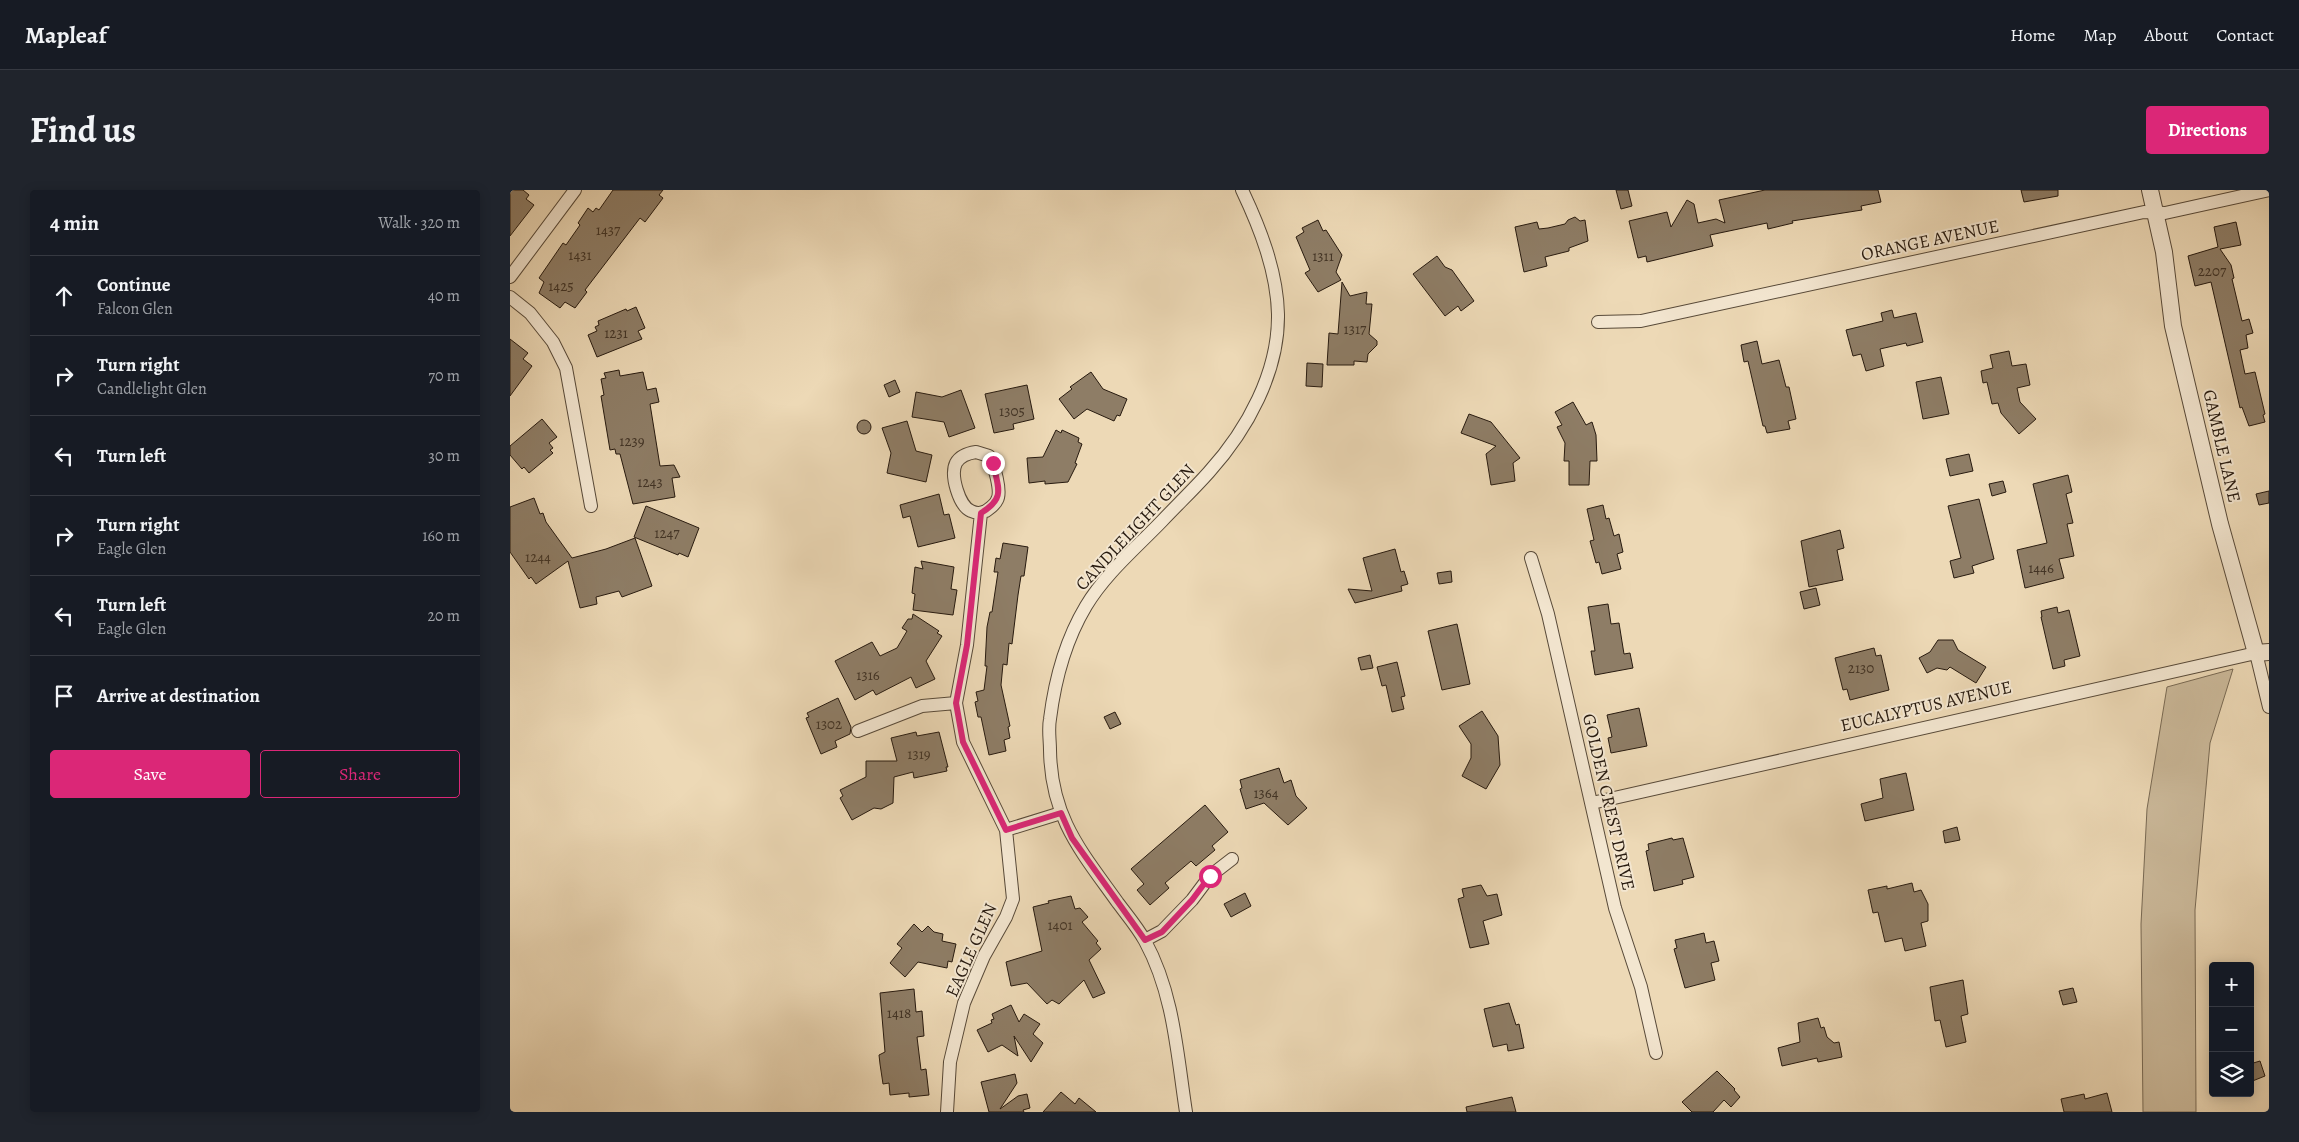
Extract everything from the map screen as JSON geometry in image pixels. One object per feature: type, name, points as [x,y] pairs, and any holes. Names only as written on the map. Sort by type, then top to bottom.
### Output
[{"type":"street","points":[[510,277],[575,190]]},
{"type":"street","name":"CANDLELIGHT GLEN","points":[[1186,1112],[1172,1012],[1161,976],[1145,940],[1072,838],[1061,813],[1050,775],[1049,722],[1060,661],[1085,608],[1100,585],[1210,471],[1245,424],[1267,378],[1273,357],[1277,309],[1271,264],[1242,190]]},
{"type":"street","name":"GAMBLE LANE","points":[[2150,190],[2164,252],[2173,326],[2220,524],[2263,653],[2269,707]]},
{"type":"street","name":"ORANGE AVENUE","points":[[1598,322],[1641,321],[2134,214],[2165,212],[2269,190]]},
{"type":"street","points":[[510,297],[530,313],[552,342],[566,368],[591,506]]},
{"type":"street","points":[[976,452],[989,456],[993,463],[999,492],[998,499],[993,506],[981,513],[973,512],[965,507],[960,500],[954,472],[955,464],[960,458],[976,452]]},
{"type":"street","name":"EAGLE GLEN","points":[[947,1112],[950,1062],[964,1003],[984,956],[1006,918],[1013,898],[1006,830],[963,742],[956,703],[967,645],[981,513]]},
{"type":"street","name":"GOLDEN CREST DRIVE","points":[[1531,558],[1548,614],[1615,908],[1641,987],[1656,1053]]},
{"type":"street","name":"EUCALYPTUS AVENUE","points":[[1592,803],[1921,727],[2263,653]]},
{"type":"street","points":[[858,731],[922,706],[956,703]]},
{"type":"street","points":[[1006,830],[1061,813]]},
{"type":"street","points":[[1145,940],[1162,932],[1192,900],[1210,876],[1232,859]]},
{"type":"shaded area","points":[[2233,669],[2210,743],[2195,910],[2196,1112],[2143,1112],[2141,924],[2147,809],[2167,687]]},
{"type":"building","points":[[510,190],[523,190],[529,195],[526,199],[534,205],[510,236]]},
{"type":"building","points":[[613,190],[663,190],[659,195],[663,198],[645,222],[640,218],[585,290],[587,292],[575,308],[565,302],[560,308],[539,293],[544,282],[539,278],[563,243],[566,245],[580,225],[578,223],[588,208],[593,212],[596,208],[599,210]]},
{"type":"building","points":[[1616,190],[1628,190],[1632,206],[1621,209]]},
{"type":"building","points":[[1765,190],[1878,190],[1881,202],[1861,206],[1862,210],[1792,221],[1793,223],[1768,229],[1767,223],[1710,235],[1713,246],[1647,262],[1646,256],[1638,258],[1629,221],[1667,212],[1671,227],[1687,200],[1694,204],[1698,223],[1716,219],[1725,223],[1719,200]]},
{"type":"building","points":[[2021,190],[2058,190],[2058,196],[2024,202]]},
{"type":"building","points":[[1575,217],[1580,221],[1585,220],[1588,241],[1569,248],[1569,251],[1545,257],[1547,266],[1524,272],[1515,227],[1537,222],[1539,229],[1548,228],[1565,224],[1568,220]]},
{"type":"building","points":[[1318,220],[1323,231],[1326,230],[1342,255],[1336,272],[1341,280],[1318,292],[1305,273],[1310,270],[1296,237],[1304,232],[1302,228]]},
{"type":"building","points":[[2236,222],[2241,245],[2220,249],[2231,265],[2234,278],[2232,279],[2242,321],[2249,319],[2253,333],[2246,335],[2248,348],[2240,350],[2245,374],[2255,372],[2265,414],[2263,415],[2265,422],[2249,426],[2242,407],[2240,408],[2211,282],[2195,286],[2188,256],[2218,247],[2214,227]]},
{"type":"building","points":[[1437,256],[1445,267],[1452,270],[1474,301],[1461,311],[1458,306],[1445,316],[1413,274]]},
{"type":"building","points":[[1342,282],[1350,296],[1367,292],[1366,304],[1372,304],[1369,334],[1377,341],[1377,345],[1368,354],[1367,362],[1354,361],[1354,365],[1327,365],[1329,333],[1338,334]]},
{"type":"building","points":[[636,307],[645,328],[638,331],[642,339],[597,357],[588,335],[597,331],[595,327],[599,325],[598,321],[626,309],[627,311]]},
{"type":"building","points":[[1892,310],[1894,318],[1916,313],[1923,342],[1907,346],[1906,343],[1880,349],[1884,366],[1866,371],[1861,354],[1853,356],[1846,330],[1883,321],[1881,313]]},
{"type":"building","points":[[510,339],[528,353],[523,359],[532,366],[510,396]]},
{"type":"building","points":[[1757,341],[1762,364],[1779,360],[1786,387],[1789,387],[1796,419],[1788,421],[1790,429],[1767,433],[1765,426],[1763,426],[1748,361],[1744,362],[1741,345]]},
{"type":"building","points":[[2009,351],[2012,366],[2026,364],[2030,385],[2017,388],[2020,402],[2036,419],[2019,434],[2001,413],[1998,403],[1992,404],[1987,382],[1983,383],[1981,371],[1993,368],[1990,355]]},
{"type":"building","points":[[1307,363],[1323,364],[1322,387],[1306,386]]},
{"type":"building","points":[[619,370],[620,376],[643,372],[647,390],[656,388],[659,402],[650,404],[660,466],[674,465],[680,477],[672,478],[675,497],[633,504],[620,454],[616,454],[615,449],[610,450],[601,396],[604,395],[601,379],[606,378],[604,373]]},
{"type":"building","points":[[1091,372],[1103,389],[1127,399],[1120,416],[1117,415],[1114,421],[1087,409],[1074,419],[1059,399],[1072,389],[1070,387]]},
{"type":"building","points":[[1941,377],[1949,414],[1923,419],[1916,382]]},
{"type":"building","points":[[895,380],[900,392],[889,397],[884,385]]},
{"type":"building","points":[[1027,385],[1034,419],[1013,424],[1014,429],[994,433],[985,394]]},
{"type":"building","points":[[961,390],[975,428],[949,437],[944,422],[912,417],[916,392],[942,397]]},
{"type":"building","points":[[1573,402],[1586,425],[1592,422],[1596,435],[1597,461],[1590,461],[1589,485],[1569,485],[1569,461],[1564,461],[1565,443],[1557,427],[1562,425],[1555,412]]},
{"type":"building","points":[[1469,414],[1491,422],[1520,458],[1513,463],[1515,481],[1491,485],[1486,454],[1496,446],[1461,433]]},
{"type":"building","points":[[542,419],[557,437],[549,443],[553,448],[550,450],[553,453],[529,473],[524,467],[522,469],[510,455],[510,446]]},
{"type":"building","points":[[864,420],[869,422],[871,427],[869,432],[864,434],[859,432],[857,427],[859,422]]},
{"type":"building","points":[[907,421],[916,451],[932,455],[926,482],[887,473],[891,453],[882,428]]},
{"type":"building","points":[[1056,430],[1061,433],[1062,430],[1079,438],[1078,442],[1082,444],[1075,463],[1077,464],[1068,482],[1045,484],[1045,481],[1029,483],[1027,458],[1043,457]]},
{"type":"building","points":[[1969,454],[1973,471],[1950,476],[1946,459]]},
{"type":"building","points":[[2068,475],[2072,492],[2066,494],[2073,523],[2067,524],[2074,556],[2059,559],[2064,578],[2025,588],[2017,550],[2047,543],[2033,484]]},
{"type":"building","points":[[2003,481],[2006,492],[1992,496],[1989,484]]},
{"type":"building","points":[[2269,491],[2269,503],[2259,505],[2256,494]]},
{"type":"building","points":[[939,494],[944,515],[949,514],[955,538],[918,547],[910,516],[903,518],[900,505]]},
{"type":"building","points":[[534,498],[540,514],[543,513],[546,522],[572,558],[606,549],[635,538],[652,586],[622,597],[619,591],[596,597],[597,604],[580,608],[568,561],[536,584],[531,577],[529,579],[510,552],[510,507]]},
{"type":"building","points":[[1979,499],[1994,559],[1972,566],[1974,573],[1954,578],[1950,561],[1961,558],[1948,506]]},
{"type":"building","points":[[1603,505],[1606,519],[1609,518],[1614,536],[1619,534],[1623,552],[1617,554],[1621,569],[1602,574],[1599,562],[1596,563],[1590,541],[1594,540],[1587,509]]},
{"type":"building","points":[[646,506],[699,528],[688,557],[679,553],[678,555],[634,537]]},
{"type":"building","points":[[1840,530],[1844,548],[1837,550],[1843,580],[1809,587],[1801,541]]},
{"type":"building","points":[[1003,543],[1028,547],[1024,576],[1021,576],[1012,644],[1009,643],[1007,665],[1003,664],[1001,685],[1010,726],[1008,727],[1010,738],[1004,740],[1006,751],[989,755],[981,717],[978,717],[975,702],[978,701],[976,692],[984,690],[987,666],[985,666],[987,627],[990,612],[992,612],[998,572],[994,572],[996,558],[1000,559]]},
{"type":"building","points":[[1395,549],[1401,572],[1404,571],[1408,584],[1401,586],[1402,591],[1355,603],[1348,589],[1372,591],[1363,558]]},
{"type":"building","points":[[921,561],[954,567],[951,589],[957,590],[953,615],[913,610],[915,594],[912,593],[915,567],[923,569]]},
{"type":"building","points":[[1451,571],[1452,582],[1439,584],[1437,573]]},
{"type":"building","points":[[1816,588],[1820,605],[1804,609],[1800,592]]},
{"type":"building","points":[[1608,604],[1611,624],[1619,623],[1624,654],[1630,653],[1633,668],[1595,675],[1591,651],[1595,651],[1588,607]]},
{"type":"building","points":[[2057,607],[2058,613],[2069,610],[2080,656],[2064,660],[2065,666],[2053,669],[2041,611]]},
{"type":"building","points":[[913,614],[939,631],[937,633],[942,636],[926,661],[935,679],[916,688],[911,677],[876,695],[873,690],[855,700],[835,661],[872,642],[880,656],[897,648],[907,631],[902,628],[908,619],[912,619]]},
{"type":"building","points":[[1457,624],[1470,684],[1442,690],[1428,631]]},
{"type":"building","points":[[1938,640],[1953,640],[1958,650],[1986,667],[1976,683],[1950,667],[1947,670],[1937,668],[1927,673],[1919,658],[1930,652]]},
{"type":"building","points":[[1874,648],[1876,656],[1881,655],[1889,690],[1850,700],[1847,689],[1843,690],[1835,658]]},
{"type":"building","points":[[1370,655],[1373,668],[1361,670],[1358,658]]},
{"type":"building","points":[[1397,662],[1405,696],[1401,697],[1404,709],[1392,712],[1386,685],[1382,686],[1377,667]]},
{"type":"building","points":[[838,698],[851,727],[850,734],[835,741],[837,747],[821,754],[806,718],[809,717],[807,713]]},
{"type":"building","points":[[1639,708],[1647,746],[1611,753],[1608,738],[1612,737],[1607,715]]},
{"type":"building","points":[[1482,711],[1498,736],[1500,765],[1486,789],[1462,776],[1471,758],[1471,744],[1459,726]]},
{"type":"building","points":[[1115,712],[1121,724],[1110,729],[1104,717]]},
{"type":"building","points":[[916,732],[917,736],[939,732],[948,767],[946,767],[947,771],[914,778],[913,772],[894,777],[893,803],[881,809],[874,808],[852,820],[840,798],[843,796],[840,790],[866,777],[866,761],[897,761],[891,738]]},
{"type":"building","points":[[1279,768],[1284,783],[1291,780],[1296,796],[1307,808],[1288,825],[1264,803],[1246,809],[1240,789],[1242,788],[1240,780]]},
{"type":"building","points":[[1906,773],[1914,810],[1865,821],[1861,804],[1883,798],[1880,779]]},
{"type":"building","points":[[1205,805],[1228,832],[1212,846],[1215,850],[1196,866],[1191,861],[1165,883],[1169,888],[1150,905],[1137,890],[1144,884],[1131,869]]},
{"type":"building","points":[[1957,827],[1960,840],[1945,843],[1943,831]]},
{"type":"building","points":[[1672,838],[1673,840],[1683,838],[1694,877],[1682,880],[1683,884],[1654,891],[1646,851],[1649,850],[1648,844]]},
{"type":"building","points":[[1912,883],[1914,892],[1921,890],[1928,904],[1928,921],[1921,923],[1926,946],[1905,951],[1902,938],[1885,942],[1878,912],[1873,913],[1868,890],[1887,886],[1887,889]]},
{"type":"building","points":[[1481,885],[1487,896],[1497,894],[1502,915],[1483,921],[1489,944],[1470,948],[1458,899],[1464,897],[1462,889]]},
{"type":"building","points":[[1245,893],[1251,906],[1231,917],[1224,904]]},
{"type":"building","points":[[1071,896],[1075,909],[1080,908],[1088,917],[1082,922],[1098,941],[1096,943],[1101,949],[1089,960],[1105,993],[1093,998],[1084,980],[1059,1004],[1052,1000],[1047,1004],[1027,983],[1011,986],[1006,962],[1042,951],[1033,907],[1049,903],[1048,901]]},
{"type":"building","points":[[914,924],[922,932],[928,926],[934,932],[943,934],[942,941],[956,944],[952,962],[948,961],[947,968],[918,962],[905,977],[890,963],[902,948],[897,944]]},
{"type":"building","points":[[1704,933],[1706,943],[1714,941],[1719,961],[1711,963],[1715,980],[1685,988],[1674,949],[1677,948],[1675,940]]},
{"type":"building","points":[[1963,980],[1968,1014],[1961,1016],[1966,1042],[1946,1047],[1940,1020],[1935,1021],[1930,987]]},
{"type":"building","points":[[2073,988],[2077,1002],[2063,1005],[2059,991]]},
{"type":"building","points":[[914,989],[916,1012],[922,1011],[924,1036],[917,1037],[921,1070],[926,1069],[929,1095],[909,1097],[909,1093],[890,1095],[889,1083],[883,1084],[879,1055],[885,1052],[880,993]]},
{"type":"building","points":[[1509,1003],[1516,1025],[1519,1024],[1524,1048],[1508,1051],[1507,1044],[1493,1047],[1484,1009]]},
{"type":"building","points":[[1011,1005],[1019,1022],[1024,1014],[1040,1024],[1033,1034],[1043,1043],[1031,1062],[1014,1036],[1018,1056],[1002,1045],[988,1052],[977,1030],[992,1023],[991,1020],[994,1019],[992,1014]]},
{"type":"building","points":[[1818,1018],[1821,1028],[1824,1027],[1827,1037],[1834,1043],[1839,1042],[1842,1057],[1818,1062],[1817,1058],[1782,1066],[1778,1048],[1800,1042],[1798,1023]]},
{"type":"building","points":[[2260,1061],[2265,1076],[2254,1080],[2254,1063]]},
{"type":"building","points":[[1717,1071],[1735,1089],[1740,1097],[1731,1107],[1724,1100],[1713,1112],[1692,1112],[1682,1102]]},
{"type":"building","points":[[1015,1074],[1017,1083],[1000,1109],[1018,1096],[1027,1094],[1030,1108],[1023,1110],[1024,1112],[989,1112],[981,1082]]},
{"type":"building","points":[[1061,1092],[1075,1104],[1079,1098],[1096,1112],[1043,1112]]},
{"type":"building","points":[[2107,1093],[2112,1112],[2064,1112],[2061,1099],[2084,1094],[2085,1099]]},
{"type":"building","points":[[1512,1097],[1516,1112],[1467,1112],[1466,1107]]},
{"type":"route","points":[[993,463],[999,492],[998,499],[993,506],[981,513],[967,645],[956,703],[963,742],[1006,830],[1061,813],[1072,838],[1145,940],[1162,932],[1192,900],[1210,876]]}]
